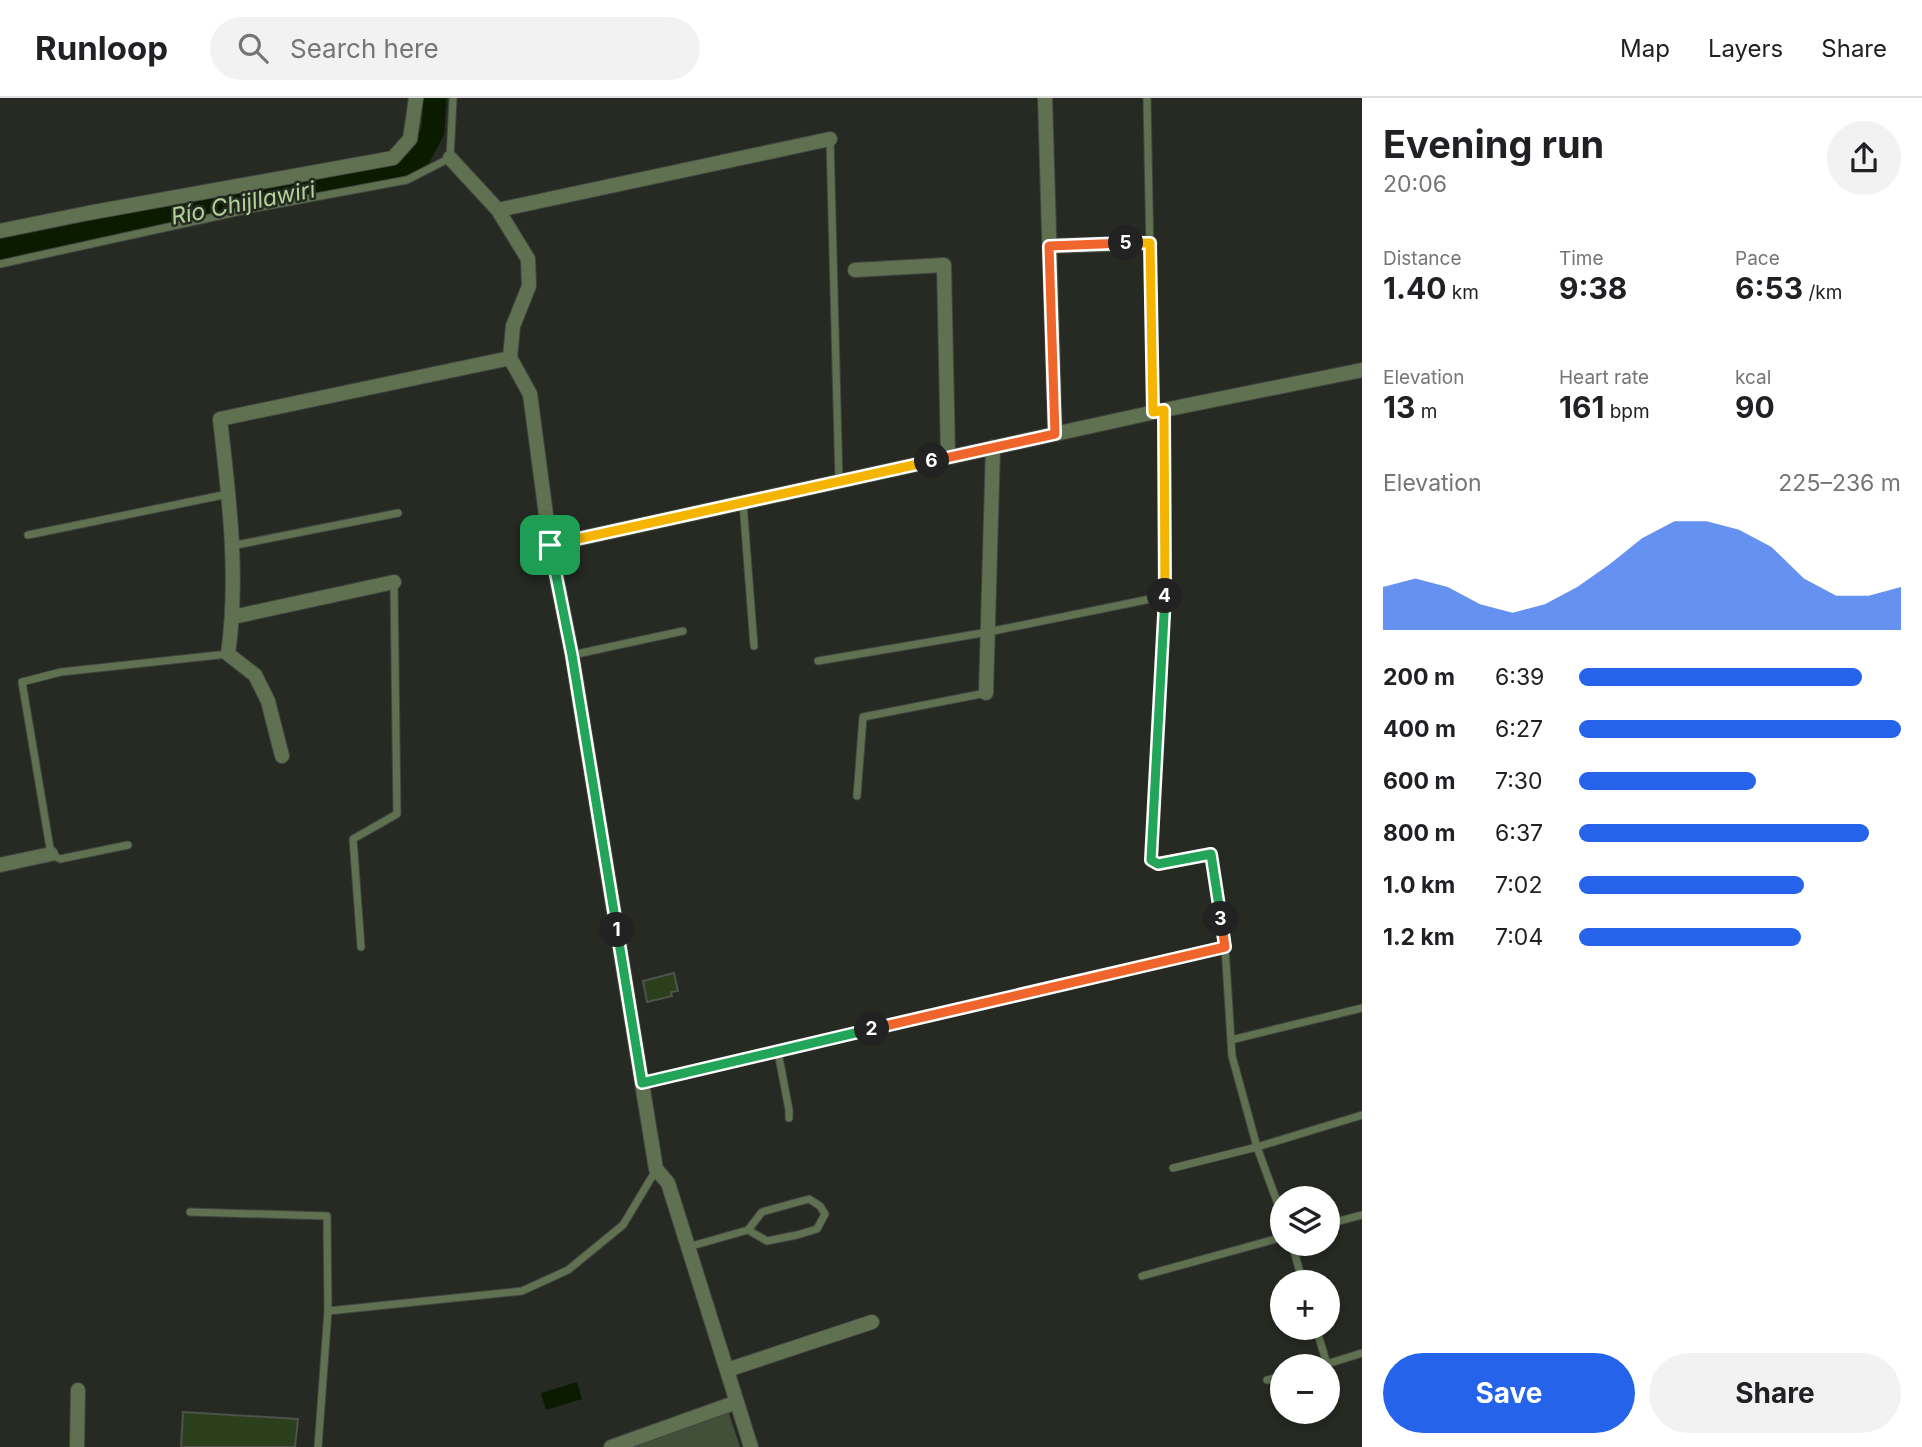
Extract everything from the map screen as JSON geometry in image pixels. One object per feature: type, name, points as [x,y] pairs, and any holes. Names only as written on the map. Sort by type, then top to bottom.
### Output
[{"type":"street","points":[[0,231],[393,158],[410,139],[416,98]]},
{"type":"street","points":[[1045,98],[1055,434]]},
{"type":"street","points":[[498,210],[830,139]]},
{"type":"street","points":[[450,158],[498,210],[528,259],[529,286],[513,326],[510,358],[530,394],[550,545],[572,655],[656,1169],[668,1184],[751,1447]]},
{"type":"street","points":[[1049,246],[1150,243]]},
{"type":"street","points":[[856,270],[944,265],[948,457]]},
{"type":"street","points":[[282,756],[268,701],[255,675],[228,654],[233,617],[231,546],[229,494],[220,419],[510,358]]},
{"type":"street","points":[[550,545],[1158,411],[1362,370]]},
{"type":"street","points":[[986,692],[993,447]]},
{"type":"street","points":[[233,617],[394,582]]},
{"type":"street","points":[[0,865],[51,854]]},
{"type":"street","points":[[727,1370],[872,1322]]},
{"type":"street","points":[[77,1447],[78,1390]]},
{"type":"street","points":[[611,1447],[737,1402]]},
{"type":"lane","points":[[0,264],[246,211],[407,180],[450,158],[453,98]]},
{"type":"lane","points":[[1147,98],[1150,243],[1165,596],[1151,860],[1158,864],[1211,854],[1225,947],[1232,1056],[1257,1147],[1271,1186]]},
{"type":"lane","points":[[830,139],[839,481]]},
{"type":"lane","points":[[28,535],[229,494]]},
{"type":"lane","points":[[743,503],[754,646]]},
{"type":"lane","points":[[231,546],[398,513]]},
{"type":"lane","points":[[361,947],[352,839],[397,814],[394,582]]},
{"type":"lane","points":[[818,661],[988,632],[1165,596]]},
{"type":"lane","points":[[572,655],[683,631]]},
{"type":"lane","points":[[128,845],[60,859],[51,854],[22,682],[61,672],[228,654]]},
{"type":"lane","points":[[857,796],[863,717],[986,692]]},
{"type":"lane","points":[[642,1083],[1225,947]]},
{"type":"lane","points":[[1231,1040],[1362,1008]]},
{"type":"lane","points":[[778,1052],[789,1118]]},
{"type":"lane","points":[[1173,1168],[1257,1147],[1362,1115]]},
{"type":"lane","points":[[328,1311],[522,1291],[568,1270],[623,1225],[656,1169]]},
{"type":"lane","points":[[688,1247],[748,1230],[762,1212],[809,1199],[820,1206],[825,1214],[817,1229],[797,1236],[767,1241],[748,1230]]},
{"type":"lane","points":[[190,1212],[327,1216],[328,1311],[318,1447]]},
{"type":"lane","points":[[1340,1221],[1362,1215]]},
{"type":"lane","points":[[1142,1276],[1270,1241]]},
{"type":"lane","points":[[1340,1360],[1362,1353]]},
{"type":"shaded area","points":[[577,1382],[582,1399],[546,1410],[541,1393]]},
{"type":"shaded area","points":[[728,1411],[740,1447],[628,1447]]},
{"type":"building","points":[[674,973],[678,991],[671,992],[672,996],[647,1002],[643,981]]},
{"type":"building","points":[[183,1412],[298,1419],[295,1447],[181,1447]]},
{"type":"waterway","name":"Río Chijllawiri","points":[[0,250],[390,175],[416,163],[433,131],[435,98]]},
{"type":"route","points":[[1150,243],[1153,412],[1164,410],[1165,596],[1151,860],[1158,864],[1211,854],[1225,947],[642,1083],[572,655],[550,545],[1055,434],[1049,246],[1150,243]]}]
